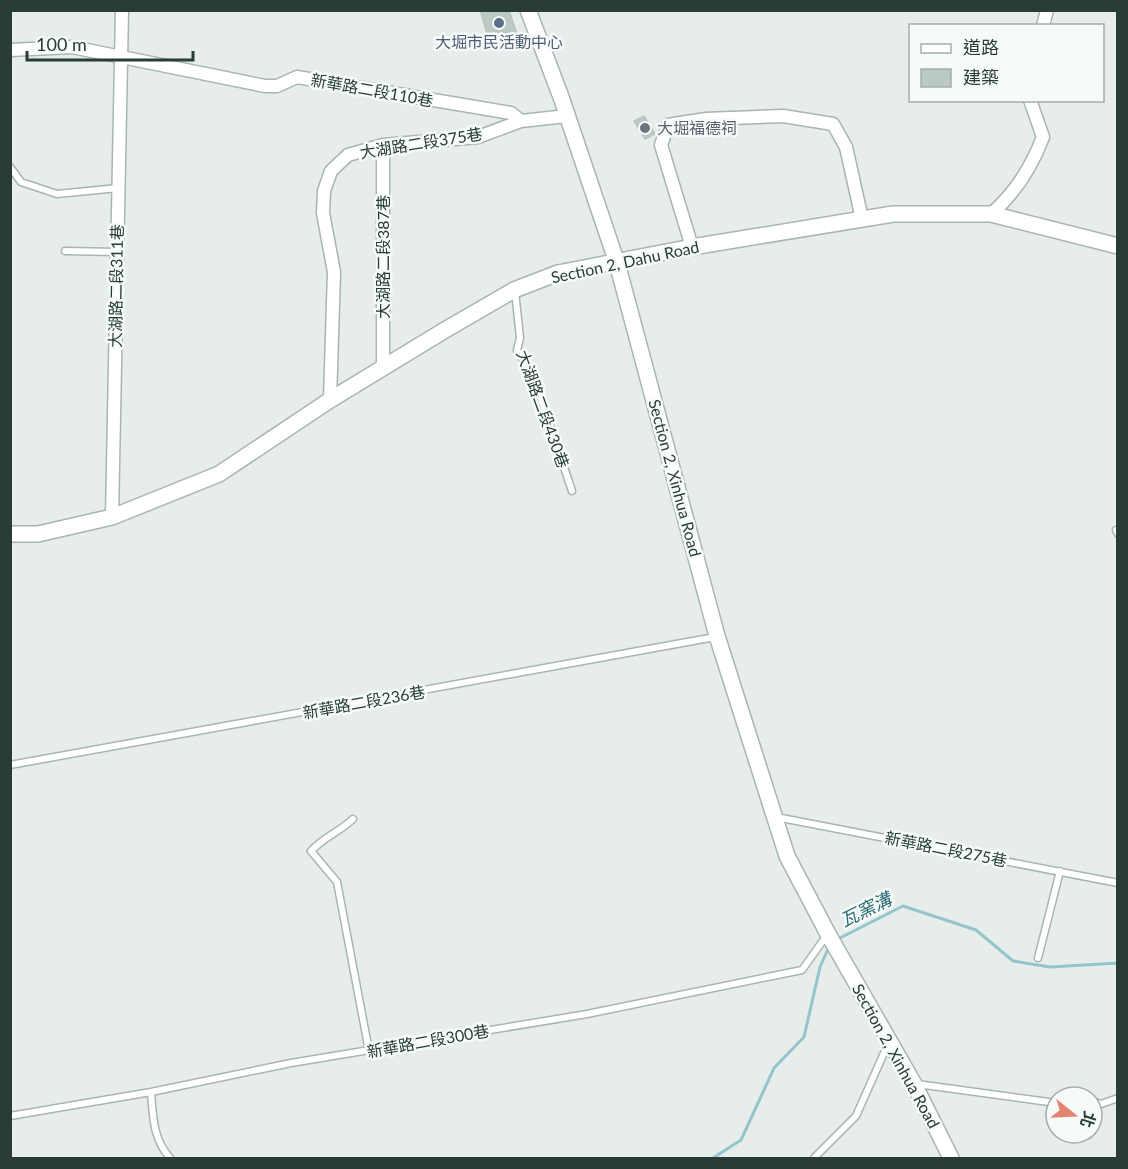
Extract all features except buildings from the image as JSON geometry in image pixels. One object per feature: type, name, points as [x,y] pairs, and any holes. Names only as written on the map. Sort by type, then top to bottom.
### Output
[{"type":"street","name":"大湖路二段311巷","points":[[112,517],[122,10]]},
{"type":"street","name":"Section 2, Xinhua Road","points":[[528,10],[567,116],[616,263],[717,636],[787,856],[840,955],[914,1084],[951,1158]]},
{"type":"street","name":"新華路二段110巷","points":[[10,50],[72,47],[265,86],[277,86],[297,77],[511,113],[521,120]]},
{"type":"street","points":[[991,214],[1003,204],[1028,170],[1043,137],[1031,102]]},
{"type":"street","name":"大湖路二段375巷","points":[[330,400],[334,272],[323,213],[324,190],[331,171],[348,155],[383,146],[478,137],[521,120],[567,116]]},
{"type":"street","points":[[692,247],[661,145],[668,125],[706,119],[783,116],[833,124],[846,147],[862,219]]},
{"type":"street","name":"大湖路二段387巷","points":[[383,146],[383,369]]},
{"type":"street","name":"Section 2, Dahu Road","points":[[10,534],[38,534],[112,517],[219,474],[330,400],[514,290],[558,273],[692,247],[892,214],[991,214],[1118,246]]},
{"type":"lane","points":[[10,167],[21,182],[57,194],[118,188]]},
{"type":"lane","points":[[65,251],[117,252]]},
{"type":"lane","name":"大湖路二段430巷","points":[[514,290],[520,338],[517,350],[534,378],[572,491]]},
{"type":"lane","name":"新華路二段236巷","points":[[10,765],[717,636]]},
{"type":"lane","name":"新華路二段275巷","points":[[773,817],[1118,883]]},
{"type":"lane","points":[[353,819],[338,833],[325,836],[311,851],[337,882],[369,1051]]},
{"type":"lane","points":[[1038,958],[1060,871]]},
{"type":"lane","name":"新華路二段300巷","points":[[10,1116],[151,1092],[291,1064],[587,1014],[802,970],[830,937]]},
{"type":"lane","points":[[814,1158],[856,1116],[890,1041]]},
{"type":"lane","points":[[914,1084],[1044,1101]]},
{"type":"lane","points":[[151,1092],[154,1130],[161,1148],[170,1158]]},
{"type":"waterway","name":"瓦窯溝","points":[[838,939],[903,906],[976,930],[1013,961],[1050,967],[1118,963]]},
{"type":"waterway","name":"瓦窯溝","points":[[713,1158],[741,1140],[774,1068],[804,1037],[820,967],[829,947]]},
{"type":"place","name":"大堀市民活動中心","points":[[499,23]]},
{"type":"place","name":"大堀福德祠","points":[[645,128]]}]
